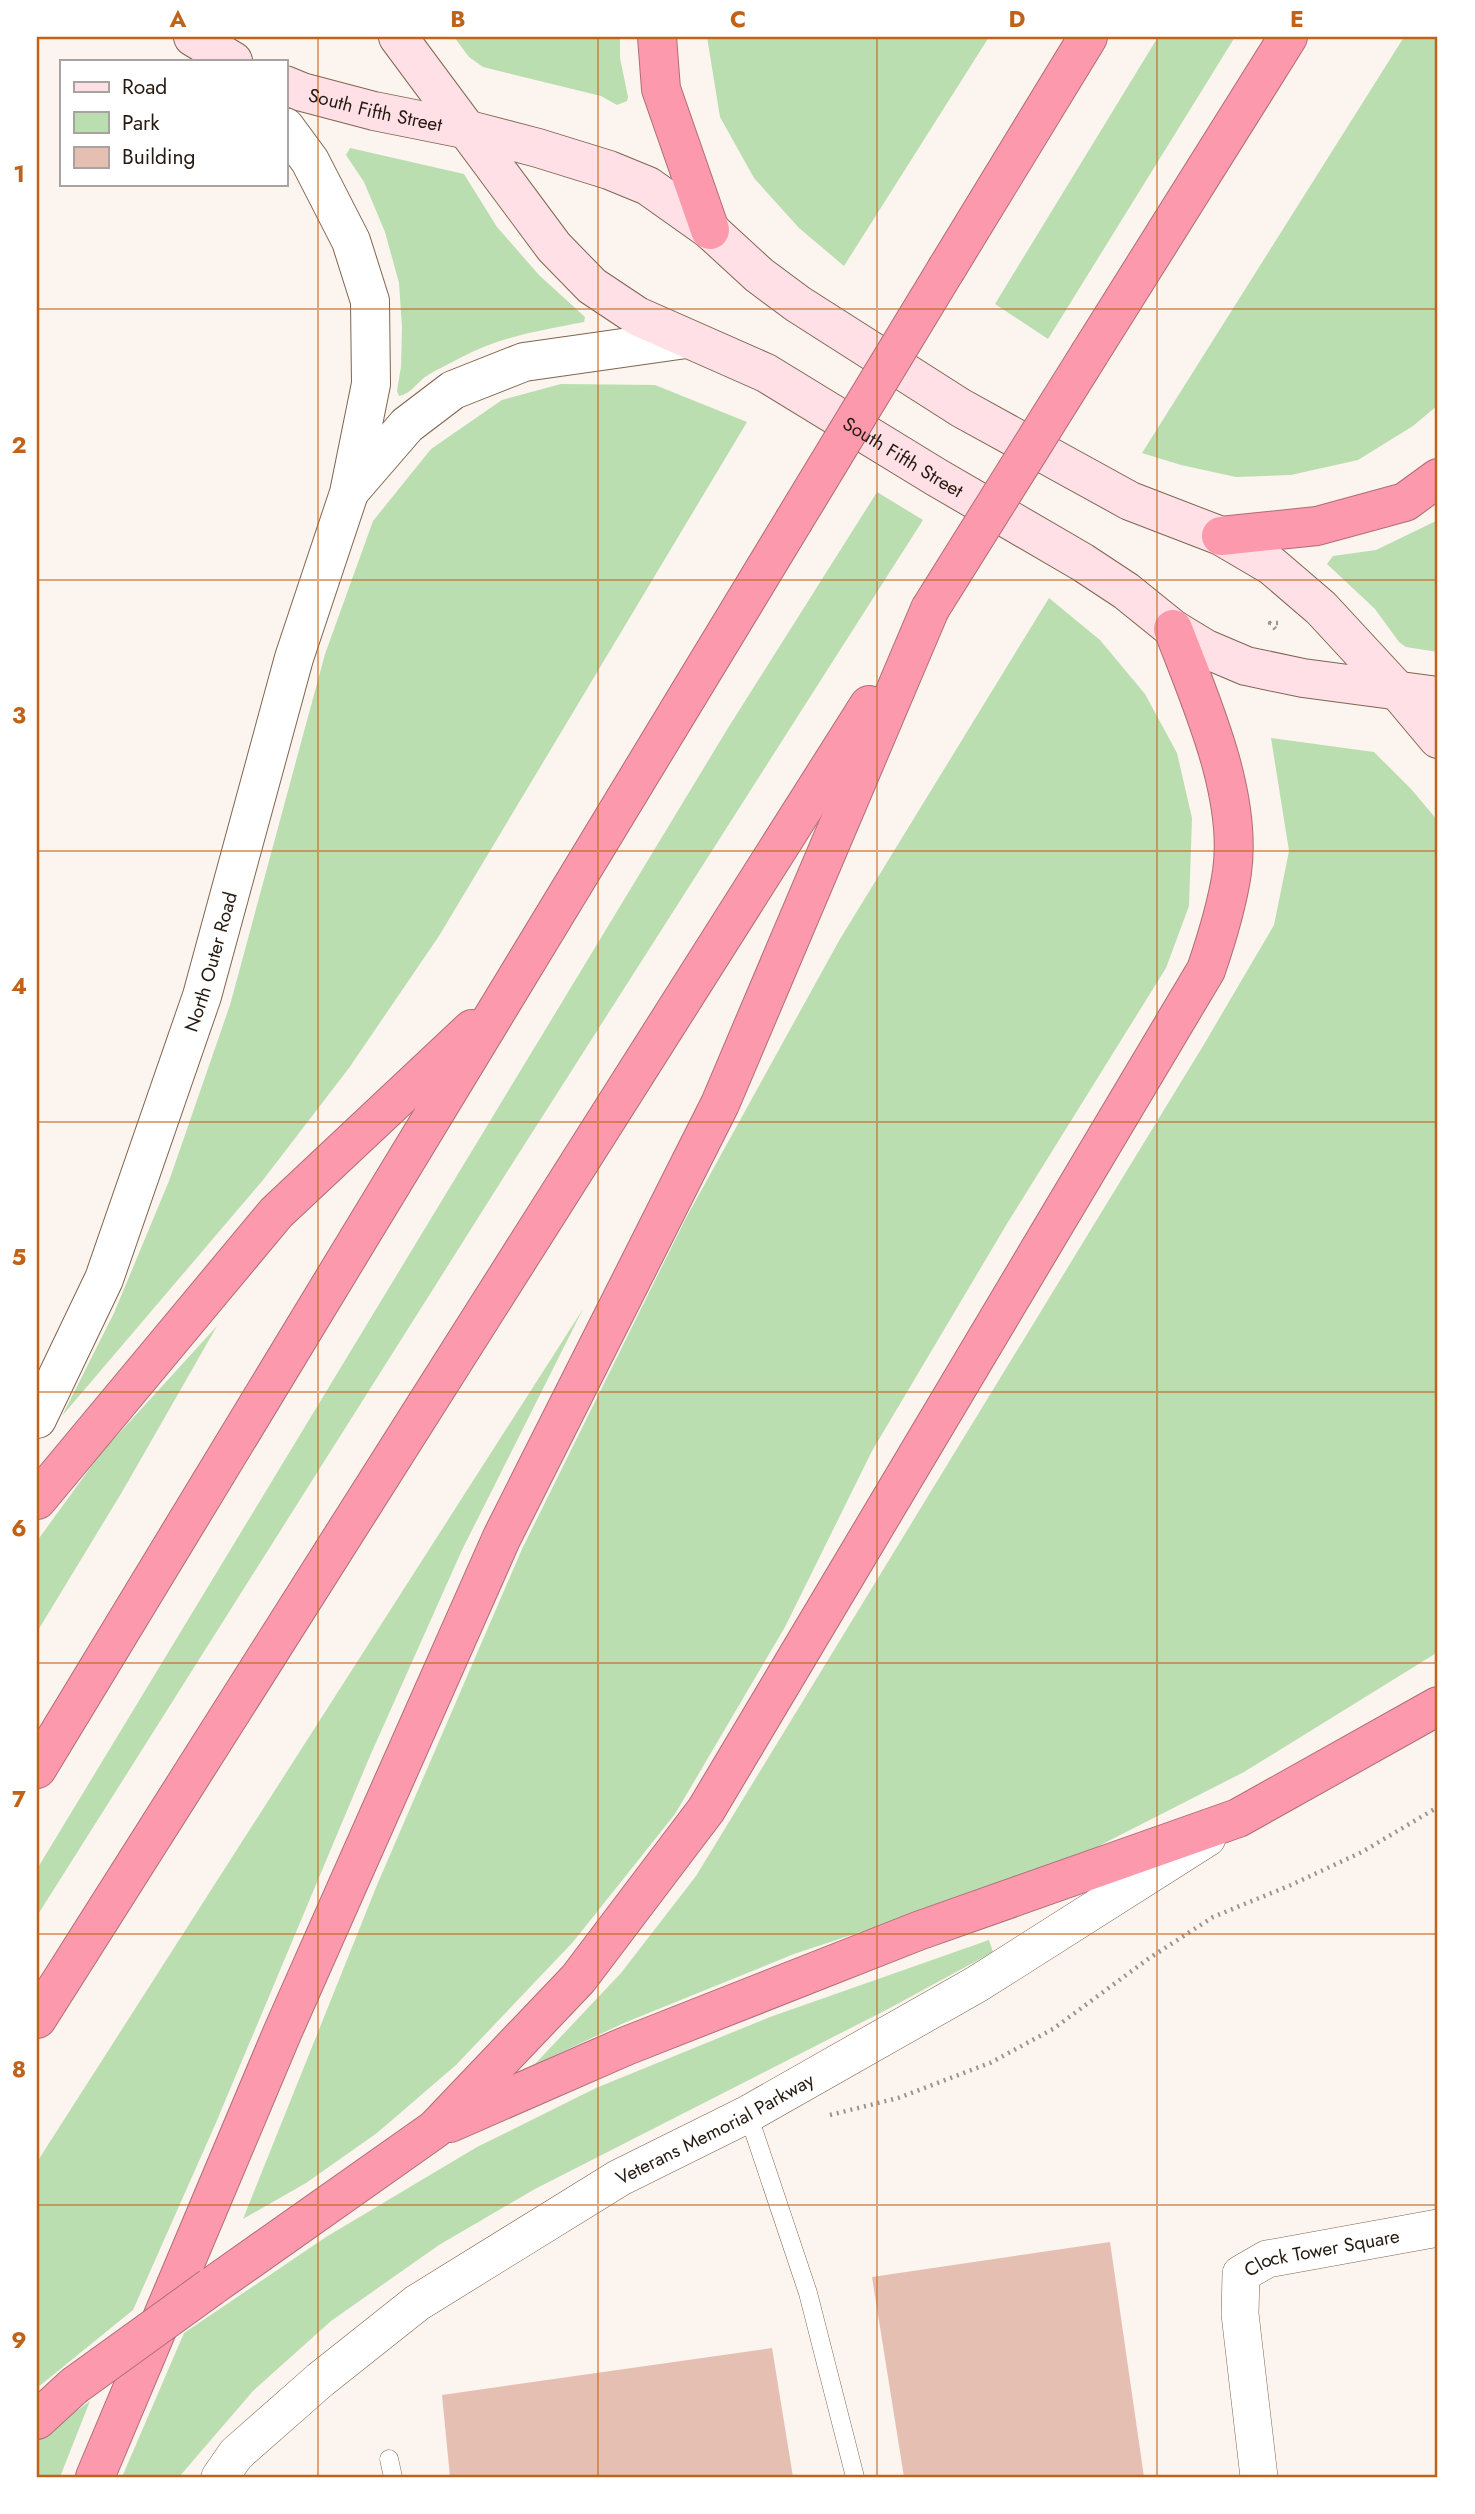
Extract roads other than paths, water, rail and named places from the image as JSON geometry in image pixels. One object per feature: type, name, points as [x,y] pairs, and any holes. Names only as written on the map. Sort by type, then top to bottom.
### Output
[{"type":"highway","points":[[657,37],[661,89],[710,230]]},
{"type":"highway","points":[[37,1769],[1088,37]]},
{"type":"highway","points":[[37,2019],[930,609],[1288,37]]},
{"type":"highway","points":[[1222,536],[1317,526],[1405,502],[1438,478]]},
{"type":"highway","points":[[94,2477],[284,2031],[502,1536],[720,1104],[930,609]]},
{"type":"highway","points":[[37,2420],[74,2386],[435,2129],[578,1979],[706,1810],[1206,971],[1219,933],[1233,870],[1232,827],[1221,757],[1173,629]]},
{"type":"highway","points":[[37,1500],[276,1213],[506,997]]},
{"type":"highway","points":[[435,2129],[626,2046],[918,1931],[1238,1818],[1438,1706]]},
{"type":"main road","points":[[193,37],[231,60]]},
{"type":"main road","name":"South Fifth Street","points":[[398,37],[554,247],[592,286],[637,316],[766,373],[936,477],[1083,562],[1126,591],[1173,629],[1206,649],[1246,666],[1303,678],[1438,696]]},
{"type":"main road","name":"South Fifth Street","points":[[287,86],[374,111],[468,130],[565,156],[648,186],[710,230],[759,275],[798,304],[961,408],[1130,501],[1222,536],[1272,566],[1321,608],[1438,739]]},
{"type":"street","name":"North Outer Road","points":[[37,1419],[104,1279],[202,996],[294,658],[349,493],[371,384],[370,300],[344,227],[310,161],[287,130]]},
{"type":"street","points":[[349,493],[407,425],[453,390],[524,362],[686,339]]},
{"type":"street","name":"Veterans Memorial Parkway","points":[[220,2477],[236,2454],[320,2380],[417,2303],[619,2178],[748,2114],[977,1984],[1238,1818]]},
{"type":"street","name":"Clock Tower Square","points":[[1259,2477],[1240,2314],[1241,2274],[1267,2259],[1438,2228]]},
{"type":"lane","points":[[748,2114],[808,2293],[855,2477]]},
{"type":"lane","points":[[389,2459],[393,2477]]}]
